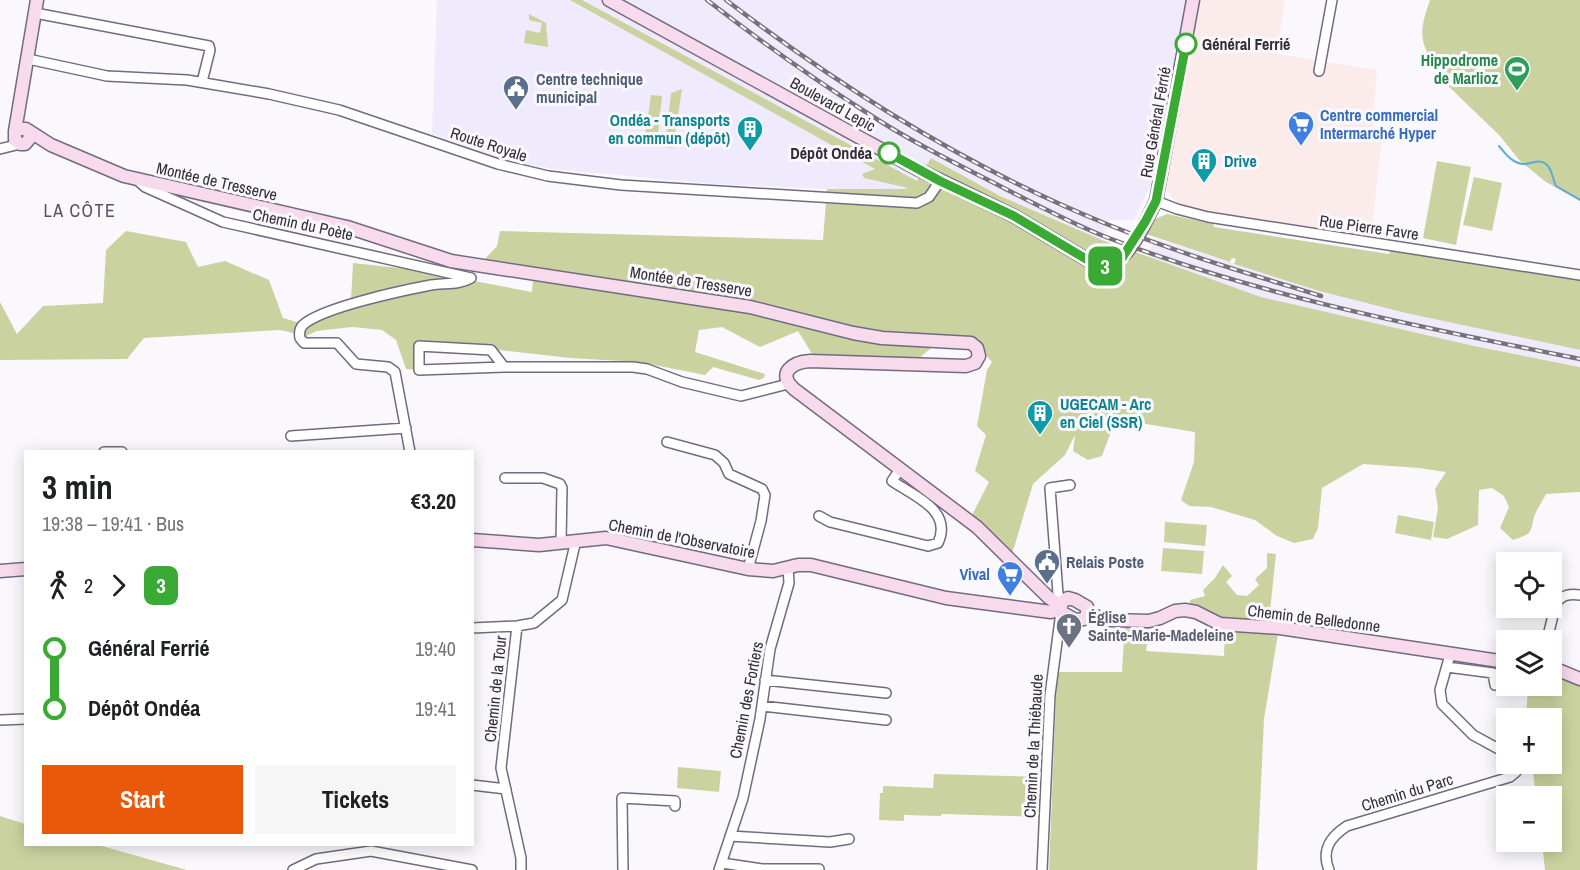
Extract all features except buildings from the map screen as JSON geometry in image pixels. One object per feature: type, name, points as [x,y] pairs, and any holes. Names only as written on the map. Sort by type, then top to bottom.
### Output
[{"type":"street","name":"Boulevard Lepic","points":[[609,0],[940,181],[1014,216],[1098,265],[1118,262],[1132,244]]},
{"type":"street","name":"Rue Général Férrié","points":[[1132,244],[1156,201],[1193,0]]},
{"type":"street","points":[[1319,71],[1332,0]]},
{"type":"street","points":[[2,149],[22,136],[20,105],[36,6],[208,46],[210,50],[202,82]]},
{"type":"street","name":"Route Royale","points":[[28,59],[107,76],[172,78],[253,90],[325,107],[498,164],[548,176],[683,189],[917,203],[929,197],[940,181]]},
{"type":"street","name":"Montée de Tresserve","points":[[22,136],[51,145],[136,179],[347,227],[472,266],[516,270],[750,307],[882,339],[965,342],[975,346],[979,351],[978,359],[966,366],[799,362],[788,369],[786,377],[788,384]]},
{"type":"street","name":"Chemin du Poète","points":[[136,179],[146,187],[223,222],[471,278]]},
{"type":"street","name":"Rue Pierre Favre","points":[[1156,201],[1208,217],[1580,275]]},
{"type":"street","points":[[410,450],[395,372],[388,367],[356,364],[337,343],[304,343],[300,338],[301,327],[311,320],[346,306],[429,285],[462,283],[471,278],[471,273],[468,271],[412,254],[414,249]]},
{"type":"street","points":[[504,368],[490,350],[418,346],[419,370],[633,367],[741,396],[788,384],[977,527],[1062,612],[1079,620],[1087,614],[1086,607],[1068,598],[1062,612]]},
{"type":"street","points":[[291,436],[406,428]]},
{"type":"street","points":[[667,442],[715,455],[724,463],[729,474],[762,489],[765,495],[761,521],[748,569]]},
{"type":"street","points":[[819,516],[830,522],[928,546],[938,543],[941,537],[939,516],[934,508],[892,481],[900,469]]},
{"type":"street","points":[[505,478],[543,478],[560,484],[562,488],[561,542]]},
{"type":"street","points":[[1062,612],[1058,594],[1050,488],[1070,485]]},
{"type":"street","name":"Chemin de l'Observatoire","points":[[474,540],[530,544],[595,538],[612,539],[748,569],[773,571],[798,565],[811,566],[953,599],[1062,612]]},
{"type":"street","points":[[474,628],[534,623],[562,600],[576,540]]},
{"type":"street","name":"Chemin des Fortiers","points":[[788,568],[789,583],[770,649],[762,706],[742,798],[721,866],[819,869]]},
{"type":"street","points":[[0,571],[24,569]]},
{"type":"street","points":[[1549,630],[1559,599],[1566,595],[1580,595]]},
{"type":"street","name":"Chemin de Belledonne","points":[[1087,614],[1110,620],[1149,621],[1174,611],[1185,610],[1196,612],[1220,624],[1280,628],[1338,638],[1374,641],[1448,661],[1496,662]]},
{"type":"street","name":"Chemin de la Thiébaude","points":[[1042,870],[1050,694],[1062,612]]},
{"type":"street","name":"Chemin de la Tour","points":[[517,626],[501,768],[521,858],[521,870]]},
{"type":"street","points":[[1495,685],[1492,673],[1448,661],[1440,696],[1442,704],[1473,735],[1496,748]]},
{"type":"street","points":[[1562,672],[1580,679]]},
{"type":"street","points":[[765,680],[886,693]]},
{"type":"street","points":[[762,706],[886,720]]},
{"type":"street","points":[[0,720],[24,719]]},
{"type":"street","name":"Chemin du Parc","points":[[1329,870],[1325,854],[1328,845],[1335,834],[1347,826],[1514,774]]},
{"type":"street","points":[[474,785],[506,789]]},
{"type":"street","points":[[623,870],[622,798],[675,801],[675,806]]},
{"type":"street","points":[[730,836],[830,842],[849,839]]},
{"type":"street","points":[[293,870],[316,859],[371,851],[472,870]]},
{"type":"shaded area","points":[[437,0],[1187,0],[1153,180],[1134,220],[1109,220],[1102,240],[1000,196],[931,158],[912,190],[714,184],[562,170],[497,160],[432,134]]},
{"type":"shaded area","points":[[1199,0],[1285,0],[1277,54],[1377,70],[1372,135],[1382,138],[1371,236],[1264,222],[1179,206],[1166,189]]},
{"type":"shaded area","points":[[1154,238],[1319,291],[1406,313],[1580,350],[1580,367],[1474,346],[1261,297],[1147,257]]},
{"type":"green space","points":[[570,0],[582,0],[917,181],[931,158],[1000,196],[1102,240],[1261,297],[1474,346],[1580,367],[1580,492],[1546,494],[1535,514],[1530,531],[1513,540],[1500,528],[1509,507],[1504,496],[1492,488],[1479,490],[1478,525],[1447,539],[1433,537],[1438,508],[1435,489],[1446,472],[1363,464],[1322,488],[1318,528],[1313,539],[1294,543],[1277,536],[1255,520],[1211,507],[1189,506],[1181,500],[1194,462],[1195,432],[1146,424],[1112,429],[1102,456],[1088,460],[1073,451],[1075,435],[1065,455],[1033,484],[1012,554],[971,517],[989,482],[975,471],[986,435],[977,426],[987,370],[992,362],[981,350],[935,345],[919,358],[814,357],[798,331],[760,347],[722,327],[699,330],[695,352],[765,374],[764,378],[759,380],[713,367],[705,375],[639,362],[570,358],[417,341],[416,370],[406,369],[396,340],[382,330],[352,327],[317,331],[306,336],[280,330],[144,338],[127,359],[0,360],[0,302],[17,334],[43,306],[103,303],[106,250],[126,231],[186,242],[198,267],[225,261],[269,280],[283,318],[297,322],[351,301],[353,263],[417,270],[532,292],[534,268],[483,261],[497,246],[500,231],[823,240],[827,189],[908,189],[864,178],[862,174],[875,169]]},
{"type":"green space","name":"Hippodrome de Marlioz","points":[[1430,0],[1580,0],[1580,201],[1546,182],[1520,161],[1500,136],[1444,82],[1448,77],[1431,58],[1423,42],[1423,23]]},
{"type":"green space","points":[[529,14],[546,23],[548,47],[524,43],[526,30],[540,33],[542,23],[529,20]]},
{"type":"green space","points":[[682,89],[673,148],[665,147],[671,93]]},
{"type":"green space","points":[[651,95],[662,96],[657,144],[653,147],[643,145],[646,128],[652,123],[648,116]]},
{"type":"green space","points":[[1437,161],[1471,167],[1456,245],[1423,238]]},
{"type":"green space","points":[[1474,177],[1502,183],[1492,231],[1463,225]]},
{"type":"green space","points":[[1167,214],[1213,224],[1214,227],[1389,254],[1391,250],[1580,279],[1580,350],[1406,313],[1319,291],[1234,264],[1236,259],[1232,258],[1230,262],[1146,234],[1155,219]]},
{"type":"green space","points":[[1398,515],[1434,522],[1431,540],[1395,533]]},
{"type":"green space","points":[[1165,522],[1207,525],[1205,546],[1164,542]]},
{"type":"green space","points":[[1163,548],[1204,551],[1202,574],[1161,571]]},
{"type":"green space","points":[[1267,553],[1276,554],[1269,621],[1223,617],[1190,603],[1190,600],[1205,596],[1203,590],[1215,578],[1223,565],[1232,576],[1226,582],[1237,595],[1247,596],[1259,585],[1255,579],[1267,568]]},
{"type":"green space","points":[[1125,624],[1150,626],[1146,651],[1224,656],[1225,630],[1278,634],[1264,719],[1257,870],[1049,870],[1057,672],[1122,672]]},
{"type":"green space","points":[[1562,676],[1580,684],[1580,870],[1545,870],[1543,852],[1562,852],[1562,786],[1535,786],[1533,774],[1562,774],[1562,708],[1527,708],[1527,696],[1562,696]]},
{"type":"green space","points":[[678,767],[721,771],[719,792],[677,788]]},
{"type":"green space","points":[[934,774],[1041,777],[1040,817],[941,814],[941,816],[904,815],[904,821],[879,820],[880,793],[883,793],[883,786],[933,788]]},
{"type":"green space","points":[[0,816],[24,824],[24,846],[102,846],[187,870],[0,870]]},
{"type":"waterway","points":[[1499,146],[1518,163],[1543,162],[1551,171],[1556,186],[1580,200]]},
{"type":"railway","points":[[707,0],[788,60],[887,126],[1052,213],[1106,237],[1164,258],[1281,293],[1400,322],[1580,359]]},
{"type":"railway","points":[[726,0],[816,65],[910,126],[1008,179],[1058,203],[1161,245],[1321,296]]},
{"type":"bus line","name":"3","points":[[889,153],[940,181],[1014,216],[1091,262],[1102,266],[1114,264],[1126,253],[1156,201],[1186,44]]},
{"type":"place","name":"Général Ferrié","points":[[1186,44]]},
{"type":"place","name":"Hippodrome de Marlioz","points":[[1517,92]]},
{"type":"place","name":"Centre technique municipal","points":[[516,111]]},
{"type":"place","name":"Centre commercial Intermarché Hyper","points":[[1301,147]]},
{"type":"place","name":"Ondéa - Transports en commun (dépôt)","points":[[750,152]]},
{"type":"place","name":"Dépôt Ondéa","points":[[889,153]]},
{"type":"place","name":"Drive","points":[[1204,184]]},
{"type":"place","name":"UGECAM - Arc en Ciel (SSR)","points":[[1040,436]]},
{"type":"place","name":"Relais Poste","points":[[1047,585]]},
{"type":"place","name":"Vival","points":[[1010,597]]},
{"type":"place","name":"Église Sainte-Marie-Madeleine","points":[[1069,649]]},
{"type":"district","name":"LA CÔTE","points":[[80,211]]}]
